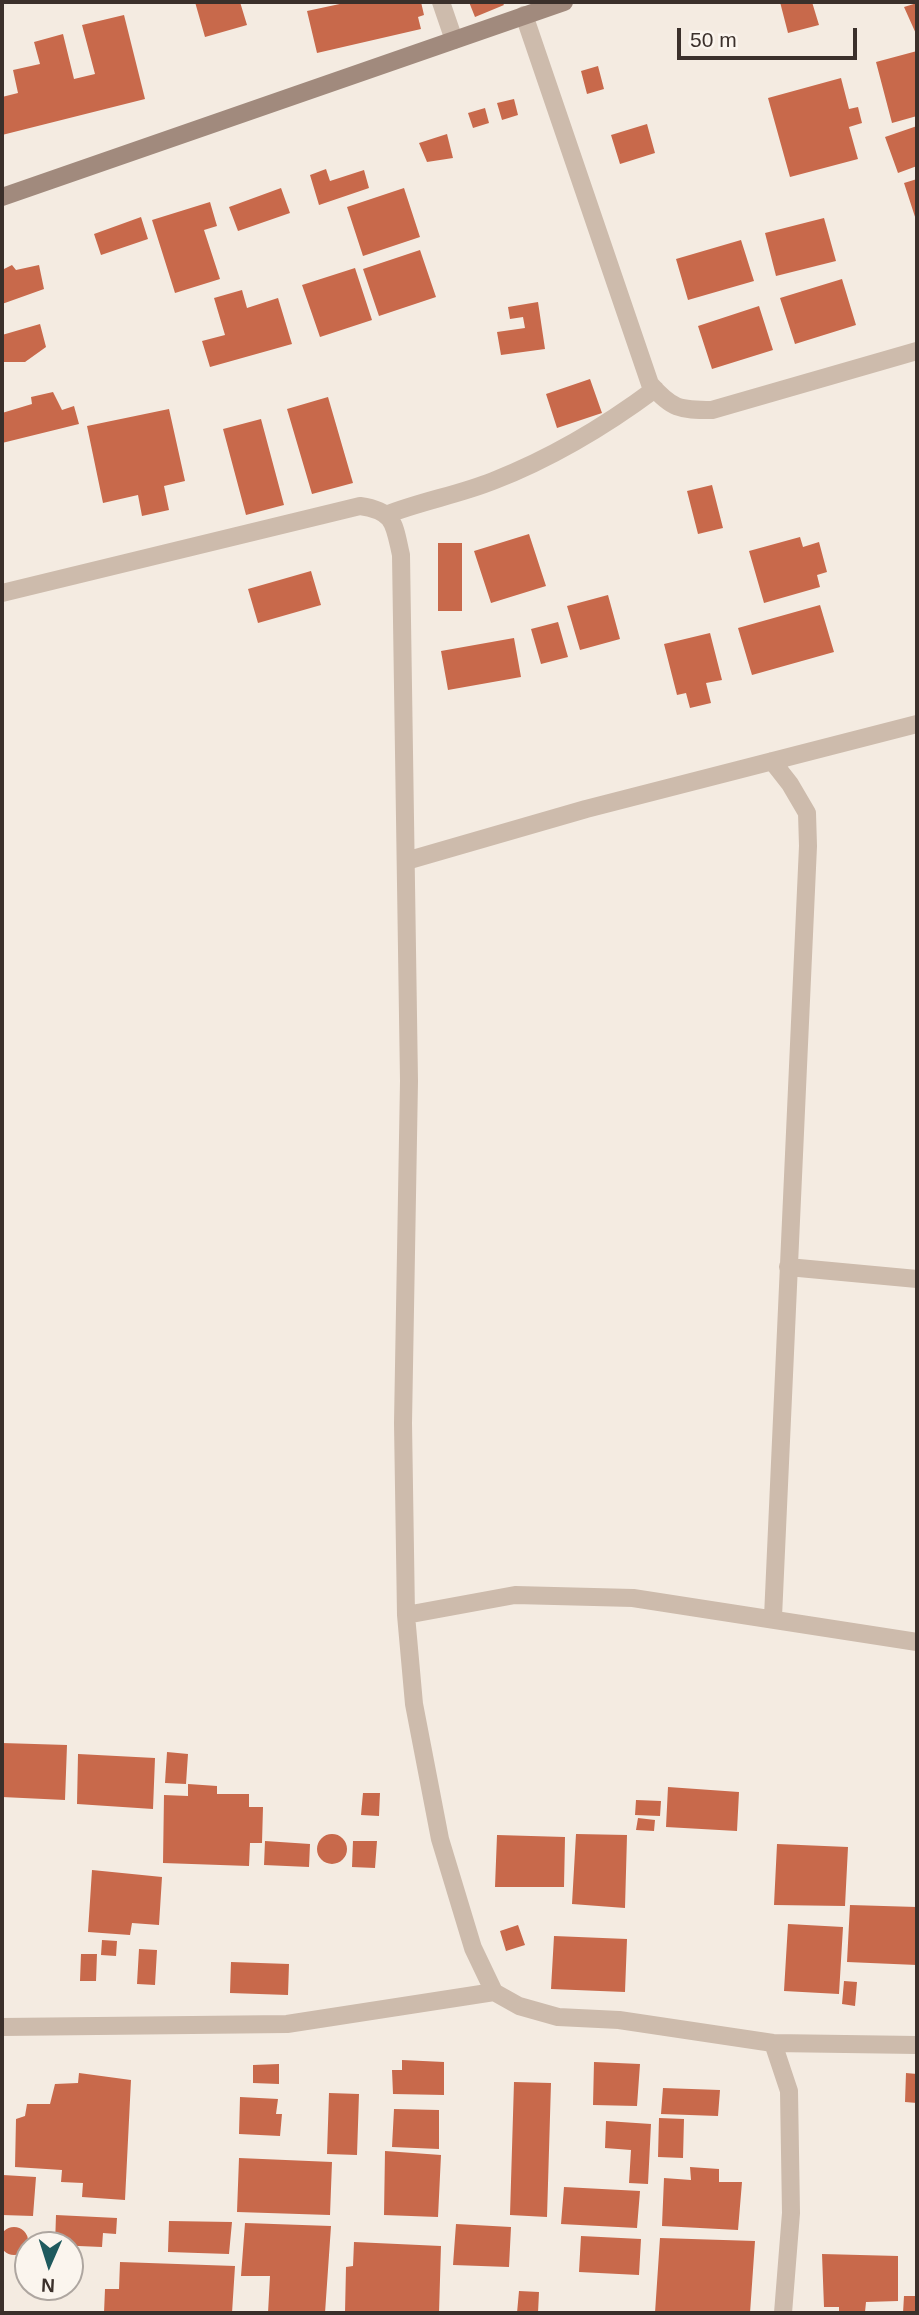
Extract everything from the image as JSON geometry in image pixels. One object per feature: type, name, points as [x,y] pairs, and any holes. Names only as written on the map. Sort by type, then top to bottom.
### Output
[{"type":"main road","points":[[2,197],[564,2]]},
{"type":"street","points":[[441,2],[454,40]]},
{"type":"street","points":[[524,15],[618,293],[655,389],[665,402],[683,410],[712,410],[917,351]]},
{"type":"street","points":[[386,515],[419,502],[491,482],[559,453],[612,422],[655,389]]},
{"type":"street","points":[[2,593],[360,506],[380,509],[394,521],[401,555],[409,1081],[403,1423],[406,1615],[414,1703],[440,1839],[473,1948],[494,1992],[519,2006],[558,2017],[619,2020],[773,2043],[917,2045]]},
{"type":"street","points":[[406,861],[917,724]]},
{"type":"street","points":[[772,761],[807,813],[773,1617]]},
{"type":"street","points":[[788,1267],[917,1279]]},
{"type":"street","points":[[406,1615],[515,1595],[633,1598],[692,1609],[773,1617],[917,1642]]},
{"type":"street","points":[[2,2027],[288,2024],[494,1992]]},
{"type":"street","points":[[773,2043],[789,2091],[791,2213],[783,2313]]},
{"type":"building","points":[[195,2],[240,2],[247,25],[205,37]]},
{"type":"building","points":[[349,2],[421,2],[424,15],[418,17],[421,29],[317,53],[307,11]]},
{"type":"building","points":[[469,2],[502,2],[504,5],[475,17]]},
{"type":"building","points":[[780,2],[812,2],[819,25],[788,33]]},
{"type":"building","points":[[917,3],[917,36],[904,7]]},
{"type":"building","points":[[124,15],[145,99],[2,135],[2,97],[18,93],[13,70],[40,64],[34,42],[63,34],[74,79],[95,74],[82,25]]},
{"type":"building","points":[[917,51],[917,116],[892,123],[876,62]]},
{"type":"building","points":[[598,66],[604,89],[587,94],[581,71]]},
{"type":"building","points":[[841,78],[849,109],[858,107],[862,123],[849,127],[858,159],[790,177],[768,98]]},
{"type":"building","points":[[514,99],[518,115],[502,120],[497,103]]},
{"type":"building","points":[[485,108],[489,123],[473,128],[468,113]]},
{"type":"building","points":[[647,124],[655,153],[620,164],[611,135]]},
{"type":"building","points":[[917,126],[917,166],[898,173],[885,137]]},
{"type":"building","points":[[447,134],[453,158],[427,162],[419,143]]},
{"type":"building","points":[[326,169],[330,181],[364,170],[369,188],[319,205],[310,175]]},
{"type":"building","points":[[917,179],[917,223],[904,183]]},
{"type":"building","points":[[281,188],[290,213],[238,231],[229,207]]},
{"type":"building","points":[[404,188],[420,237],[363,256],[347,207]]},
{"type":"building","points":[[210,202],[217,226],[204,230],[220,279],[175,293],[152,220]]},
{"type":"building","points":[[141,217],[148,239],[101,255],[94,234]]},
{"type":"building","points":[[824,218],[836,261],[776,276],[765,233]]},
{"type":"building","points":[[741,240],[754,281],[688,300],[676,259]]},
{"type":"building","points":[[420,250],[436,297],[379,316],[363,269]]},
{"type":"building","points":[[12,265],[16,270],[39,265],[44,289],[2,304],[2,270]]},
{"type":"building","points":[[355,268],[372,320],[320,337],[302,285]]},
{"type":"building","points":[[842,279],[856,325],[795,344],[780,298]]},
{"type":"building","points":[[242,290],[247,308],[278,298],[292,344],[210,367],[202,341],[225,335],[214,298]]},
{"type":"building","points":[[538,302],[545,349],[501,355],[497,332],[525,328],[523,317],[510,319],[508,307]]},
{"type":"building","points":[[759,306],[773,350],[712,369],[698,326]]},
{"type":"building","points":[[40,324],[46,347],[25,362],[2,362],[2,335]]},
{"type":"building","points":[[590,379],[602,413],[557,428],[546,394]]},
{"type":"building","points":[[53,392],[62,410],[74,406],[79,424],[2,443],[2,413],[32,404],[31,397]]},
{"type":"building","points":[[328,397],[353,483],[312,494],[287,409]]},
{"type":"building","points":[[169,409],[185,481],[164,486],[169,510],[142,516],[138,495],[103,503],[87,426]]},
{"type":"building","points":[[261,419],[284,505],[246,515],[223,429]]},
{"type":"building","points":[[712,485],[723,528],[698,534],[687,491]]},
{"type":"building","points":[[529,534],[546,586],[491,603],[474,551]]},
{"type":"building","points":[[800,537],[803,547],[819,542],[827,572],[817,575],[820,587],[764,603],[749,551]]},
{"type":"building","points":[[438,543],[462,543],[462,611],[438,611]]},
{"type":"building","points":[[311,571],[321,605],[258,623],[248,589]]},
{"type":"building","points":[[608,595],[620,639],[580,650],[567,606]]},
{"type":"building","points":[[820,605],[834,652],[752,675],[738,628]]},
{"type":"building","points":[[558,622],[568,657],[541,664],[531,629]]},
{"type":"building","points":[[710,633],[722,680],[706,683],[711,703],[690,708],[686,693],[677,695],[664,644]]},
{"type":"building","points":[[514,638],[521,677],[448,690],[441,651]]},
{"type":"building","points":[[2,1743],[67,1745],[65,1800],[2,1797]]},
{"type":"building","points":[[167,1752],[188,1754],[186,1784],[165,1783]]},
{"type":"building","points":[[78,1754],[155,1758],[153,1809],[77,1804]]},
{"type":"building","points":[[188,1784],[217,1786],[217,1794],[249,1794],[249,1807],[263,1807],[262,1843],[250,1843],[249,1866],[163,1863],[164,1795],[188,1796]]},
{"type":"building","points":[[668,1787],[739,1792],[737,1831],[666,1827]]},
{"type":"building","points":[[363,1793],[380,1793],[379,1816],[361,1815]]},
{"type":"building","points":[[636,1800],[661,1801],[660,1816],[635,1815]]},
{"type":"building","points":[[638,1818],[655,1820],[654,1831],[636,1830]]},
{"type":"building","points":[[332,1834],[338,1835],[346,1843],[346,1855],[338,1863],[332,1864],[326,1863],[318,1855],[317,1849],[318,1843],[326,1835]]},
{"type":"building","points":[[576,1834],[627,1835],[625,1908],[572,1904]]},
{"type":"building","points":[[497,1835],[565,1837],[564,1887],[495,1887]]},
{"type":"building","points":[[265,1841],[310,1844],[309,1867],[264,1865]]},
{"type":"building","points":[[353,1841],[377,1841],[375,1868],[352,1867]]},
{"type":"building","points":[[777,1844],[848,1847],[845,1906],[774,1905]]},
{"type":"building","points":[[92,1870],[162,1877],[159,1925],[132,1923],[130,1935],[88,1932]]},
{"type":"building","points":[[850,1905],[917,1907],[917,1965],[847,1962]]},
{"type":"building","points":[[788,1924],[843,1927],[839,1994],[784,1991]]},
{"type":"building","points":[[518,1925],[525,1945],[506,1951],[500,1931]]},
{"type":"building","points":[[554,1936],[627,1939],[625,1992],[551,1989]]},
{"type":"building","points":[[102,1940],[117,1941],[116,1956],[101,1955]]},
{"type":"building","points":[[139,1949],[157,1950],[155,1985],[137,1984]]},
{"type":"building","points":[[81,1954],[97,1954],[96,1981],[80,1981]]},
{"type":"building","points":[[231,1962],[289,1964],[288,1995],[230,1993]]},
{"type":"building","points":[[844,1981],[857,1982],[855,2006],[842,2004]]},
{"type":"building","points":[[402,2060],[444,2062],[444,2095],[393,2094],[392,2070],[402,2070]]},
{"type":"building","points":[[594,2062],[640,2064],[637,2106],[593,2105]]},
{"type":"building","points":[[279,2064],[279,2084],[253,2083],[253,2065]]},
{"type":"building","points":[[79,2073],[131,2080],[125,2200],[82,2197],[83,2183],[61,2182],[62,2170],[15,2167],[16,2119],[25,2116],[27,2104],[50,2104],[55,2084],[78,2083]]},
{"type":"building","points":[[906,2073],[917,2074],[917,2103],[905,2102]]},
{"type":"building","points":[[514,2082],[551,2083],[547,2217],[510,2215]]},
{"type":"building","points":[[663,2088],[720,2090],[718,2116],[661,2114]]},
{"type":"building","points":[[329,2093],[359,2094],[357,2155],[327,2154]]},
{"type":"building","points":[[240,2097],[278,2099],[276,2114],[282,2114],[280,2136],[239,2134]]},
{"type":"building","points":[[394,2109],[439,2110],[439,2149],[392,2147]]},
{"type":"building","points":[[659,2118],[684,2119],[683,2158],[658,2157]]},
{"type":"building","points":[[606,2121],[651,2124],[648,2184],[629,2183],[631,2150],[605,2148]]},
{"type":"building","points":[[385,2151],[441,2155],[438,2217],[384,2215]]},
{"type":"building","points":[[239,2158],[332,2162],[330,2215],[237,2212]]},
{"type":"building","points":[[690,2167],[719,2169],[719,2182],[742,2182],[738,2230],[662,2226],[664,2178],[691,2180]]},
{"type":"building","points":[[3,2175],[36,2177],[33,2216],[2,2215]]},
{"type":"building","points":[[564,2187],[640,2191],[637,2228],[561,2224]]},
{"type":"building","points":[[56,2215],[117,2218],[116,2234],[103,2233],[102,2247],[84,2246],[84,2231],[55,2231]]},
{"type":"building","points":[[169,2221],[232,2222],[229,2254],[168,2252]]},
{"type":"building","points":[[245,2223],[331,2226],[325,2313],[268,2313],[270,2276],[241,2276]]},
{"type":"building","points":[[456,2224],[511,2227],[509,2267],[453,2265]]},
{"type":"building","points":[[9,2228],[24,2231],[14,2231],[14,2255],[9,2254],[1,2246],[1,2236]]},
{"type":"building","points":[[581,2236],[641,2239],[639,2275],[579,2272]]},
{"type":"building","points":[[660,2238],[755,2241],[750,2313],[655,2313]]},
{"type":"building","points":[[354,2242],[441,2246],[439,2313],[345,2313],[346,2267],[353,2266]]},
{"type":"building","points":[[822,2254],[898,2256],[898,2301],[866,2302],[865,2312],[857,2313],[839,2313],[839,2307],[824,2307]]},
{"type":"building","points":[[120,2262],[235,2266],[232,2313],[104,2313],[105,2289],[119,2289]]},
{"type":"building","points":[[519,2291],[539,2292],[538,2313],[517,2313]]},
{"type":"building","points":[[904,2296],[917,2296],[917,2313],[903,2313]]}]
